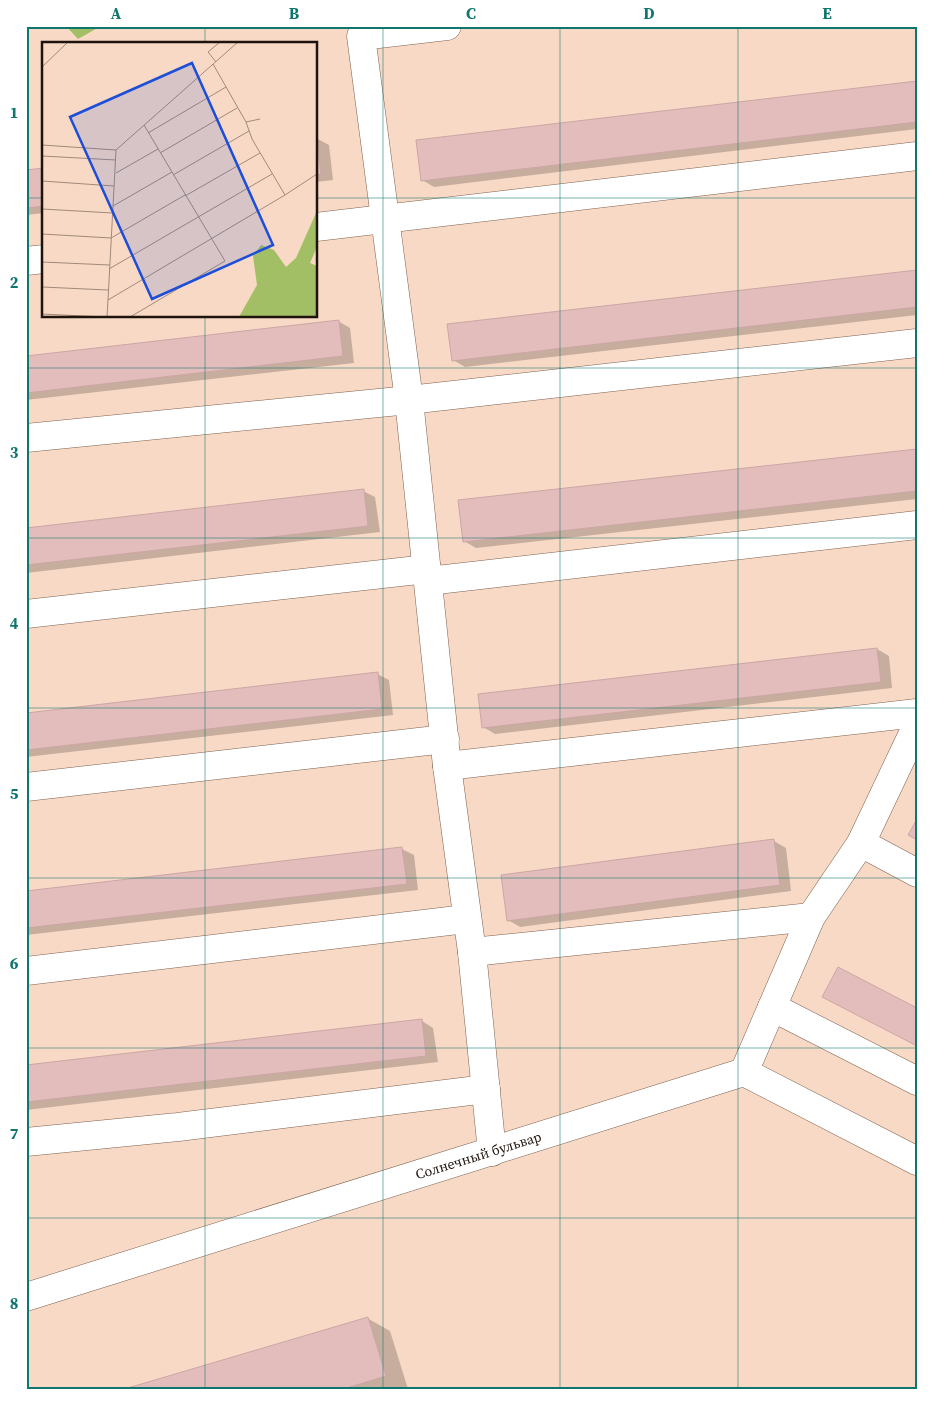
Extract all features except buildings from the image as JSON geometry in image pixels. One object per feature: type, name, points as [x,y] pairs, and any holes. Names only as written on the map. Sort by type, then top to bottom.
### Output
[{"type":"street","points":[[447,26],[361,36],[409,400],[447,766],[466,919],[472,952],[492,1152]]},
{"type":"street","points":[[318,227],[917,156]]},
{"type":"street","points":[[26,261],[42,259]]},
{"type":"street","points":[[26,438],[409,400],[917,343]]},
{"type":"street","points":[[26,614],[917,524]]},
{"type":"street","points":[[447,766],[917,713]]},
{"type":"street","points":[[917,725],[861,843],[811,918],[744,1072],[917,1161]]},
{"type":"street","points":[[26,787],[445,739]]},
{"type":"street","points":[[861,843],[917,873]]},
{"type":"street","points":[[472,952],[811,918]]},
{"type":"street","points":[[26,970],[466,919]]},
{"type":"street","points":[[772,1007],[917,1081]]},
{"type":"street","name":"Солнечный бульвар","points":[[26,1297],[744,1072]]},
{"type":"street","points":[[26,1142],[178,1128],[486,1089]]},
{"type":"green space","points":[[66,26],[101,26],[78,39]]}]
